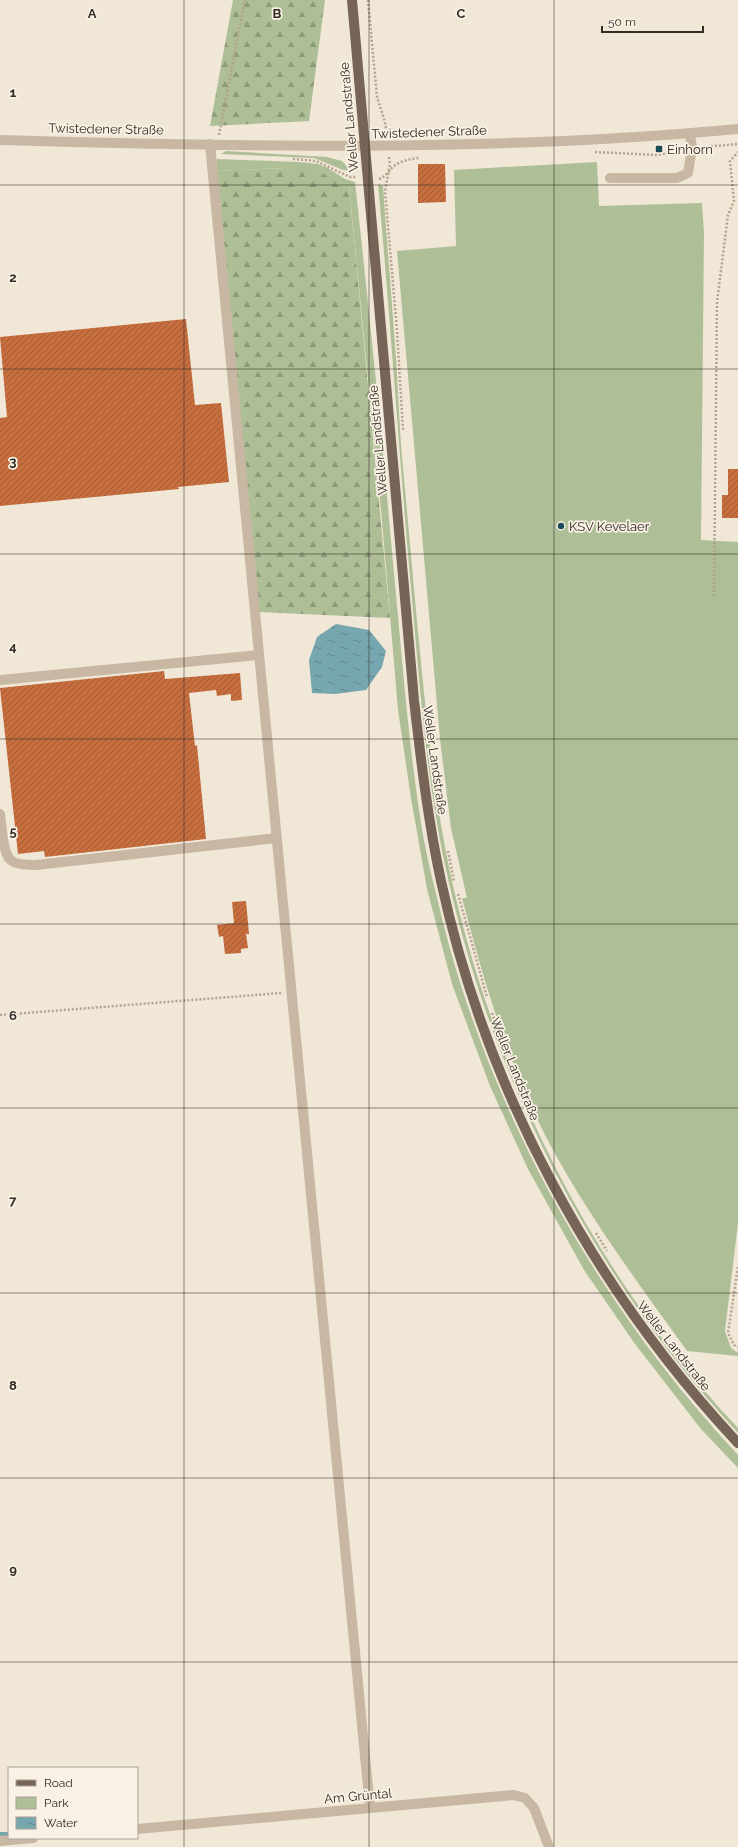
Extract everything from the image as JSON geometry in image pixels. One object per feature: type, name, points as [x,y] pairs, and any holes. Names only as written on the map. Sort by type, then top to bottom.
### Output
[{"type":"main road","name":"Weller Landstraße","points":[[352,0],[414,700],[424,790],[442,886],[465,971],[499,1067],[517,1110],[544,1167],[570,1215],[622,1299],[709,1412],[738,1443]]},
{"type":"street","name":"Twistedener Straße","points":[[0,140],[364,147],[597,139],[738,129]]},
{"type":"street","points":[[610,178],[677,178],[688,173],[692,148],[690,133]]},
{"type":"street","points":[[214,144],[259,655],[293,992],[370,1808]]},
{"type":"street","points":[[0,680],[259,655]]},
{"type":"street","points":[[0,814],[6,855],[11,861],[20,864],[36,865],[277,838]]},
{"type":"street","name":"Am Grüntal","points":[[138,1829],[514,1795],[525,1798],[534,1808],[549,1847]]},
{"type":"street","points":[[0,1841],[22,1839]]},
{"type":"path","points":[[214,144],[245,0]]},
{"type":"path","points":[[368,0],[377,97],[385,122],[390,164],[385,191],[398,331],[403,432]]},
{"type":"path","points":[[593,152],[656,155],[692,148],[738,144]]},
{"type":"path","points":[[714,596],[717,302],[728,216],[734,201],[730,161],[738,152]]},
{"type":"path","points":[[286,158],[316,161],[350,177],[380,179],[388,175],[392,168],[399,162],[425,157]]},
{"type":"path","points":[[447,844],[454,881]]},
{"type":"path","points":[[456,889],[488,1001]]},
{"type":"path","points":[[0,1016],[293,992]]},
{"type":"path","points":[[491,1008],[510,1060]]},
{"type":"path","points":[[522,1089],[531,1110]]},
{"type":"path","points":[[594,1229],[610,1255]]},
{"type":"path","points":[[738,1267],[728,1333],[734,1345],[738,1347]]},
{"type":"green space","points":[[233,0],[325,0],[309,121],[210,126]]},
{"type":"green space","points":[[226,151],[327,157],[342,161],[351,171],[343,170],[314,158],[221,154]]},
{"type":"green space","points":[[217,159],[318,164],[328,168],[345,179],[355,182],[413,767],[427,857],[454,962],[480,1040],[495,1078],[543,1181],[570,1230],[631,1324],[664,1369],[738,1455],[738,1468],[701,1429],[635,1344],[584,1270],[528,1169],[490,1086],[452,984],[427,889],[411,798],[398,710],[382,521],[349,186],[286,168],[216,171]]},
{"type":"green space","name":"KSV Kevelaer","points":[[597,162],[599,206],[702,203],[704,233],[701,540],[738,542],[738,1223],[725,1331],[731,1348],[738,1353],[738,1356],[687,1351],[591,1214],[545,1135],[503,1036],[481,967],[462,898],[467,898],[451,828],[440,739],[397,251],[456,246],[454,170]]},
{"type":"green space","points":[[286,168],[313,169],[349,186],[390,618],[259,612],[216,171]]},
{"type":"green space","points":[[378,184],[383,186],[401,445],[426,713],[434,780],[445,848],[471,956],[496,1030],[525,1103],[559,1174],[597,1242],[640,1308],[687,1370],[738,1428],[738,1433],[686,1374],[639,1311],[596,1245],[558,1177],[523,1106],[494,1033],[469,959],[449,883],[442,849],[430,781],[426,747],[408,558]]},
{"type":"water","points":[[336,624],[369,630],[386,651],[382,667],[366,690],[335,694],[312,693],[309,660],[317,637]]},
{"type":"building","points":[[418,164],[445,164],[446,202],[418,203]]},
{"type":"building","points":[[186,319],[195,405],[221,403],[229,482],[178,487],[179,489],[0,506],[0,418],[7,417],[0,337]]},
{"type":"building","points":[[728,469],[738,469],[738,518],[722,518],[722,495],[728,495]]},
{"type":"building","points":[[164,671],[165,679],[240,673],[242,700],[231,701],[231,694],[217,696],[216,690],[189,693],[195,746],[197,745],[206,839],[45,857],[44,851],[18,854],[0,688]]},
{"type":"building","points":[[246,901],[249,934],[246,934],[248,948],[241,949],[241,953],[225,954],[223,936],[219,937],[217,925],[234,923],[232,902]]},
{"type":"waterway","points":[[0,1834],[8,1834]]},
{"type":"place","name":"Einhorn","points":[[659,149]]},
{"type":"place","name":"KSV Kevelaer","points":[[561,526]]}]
